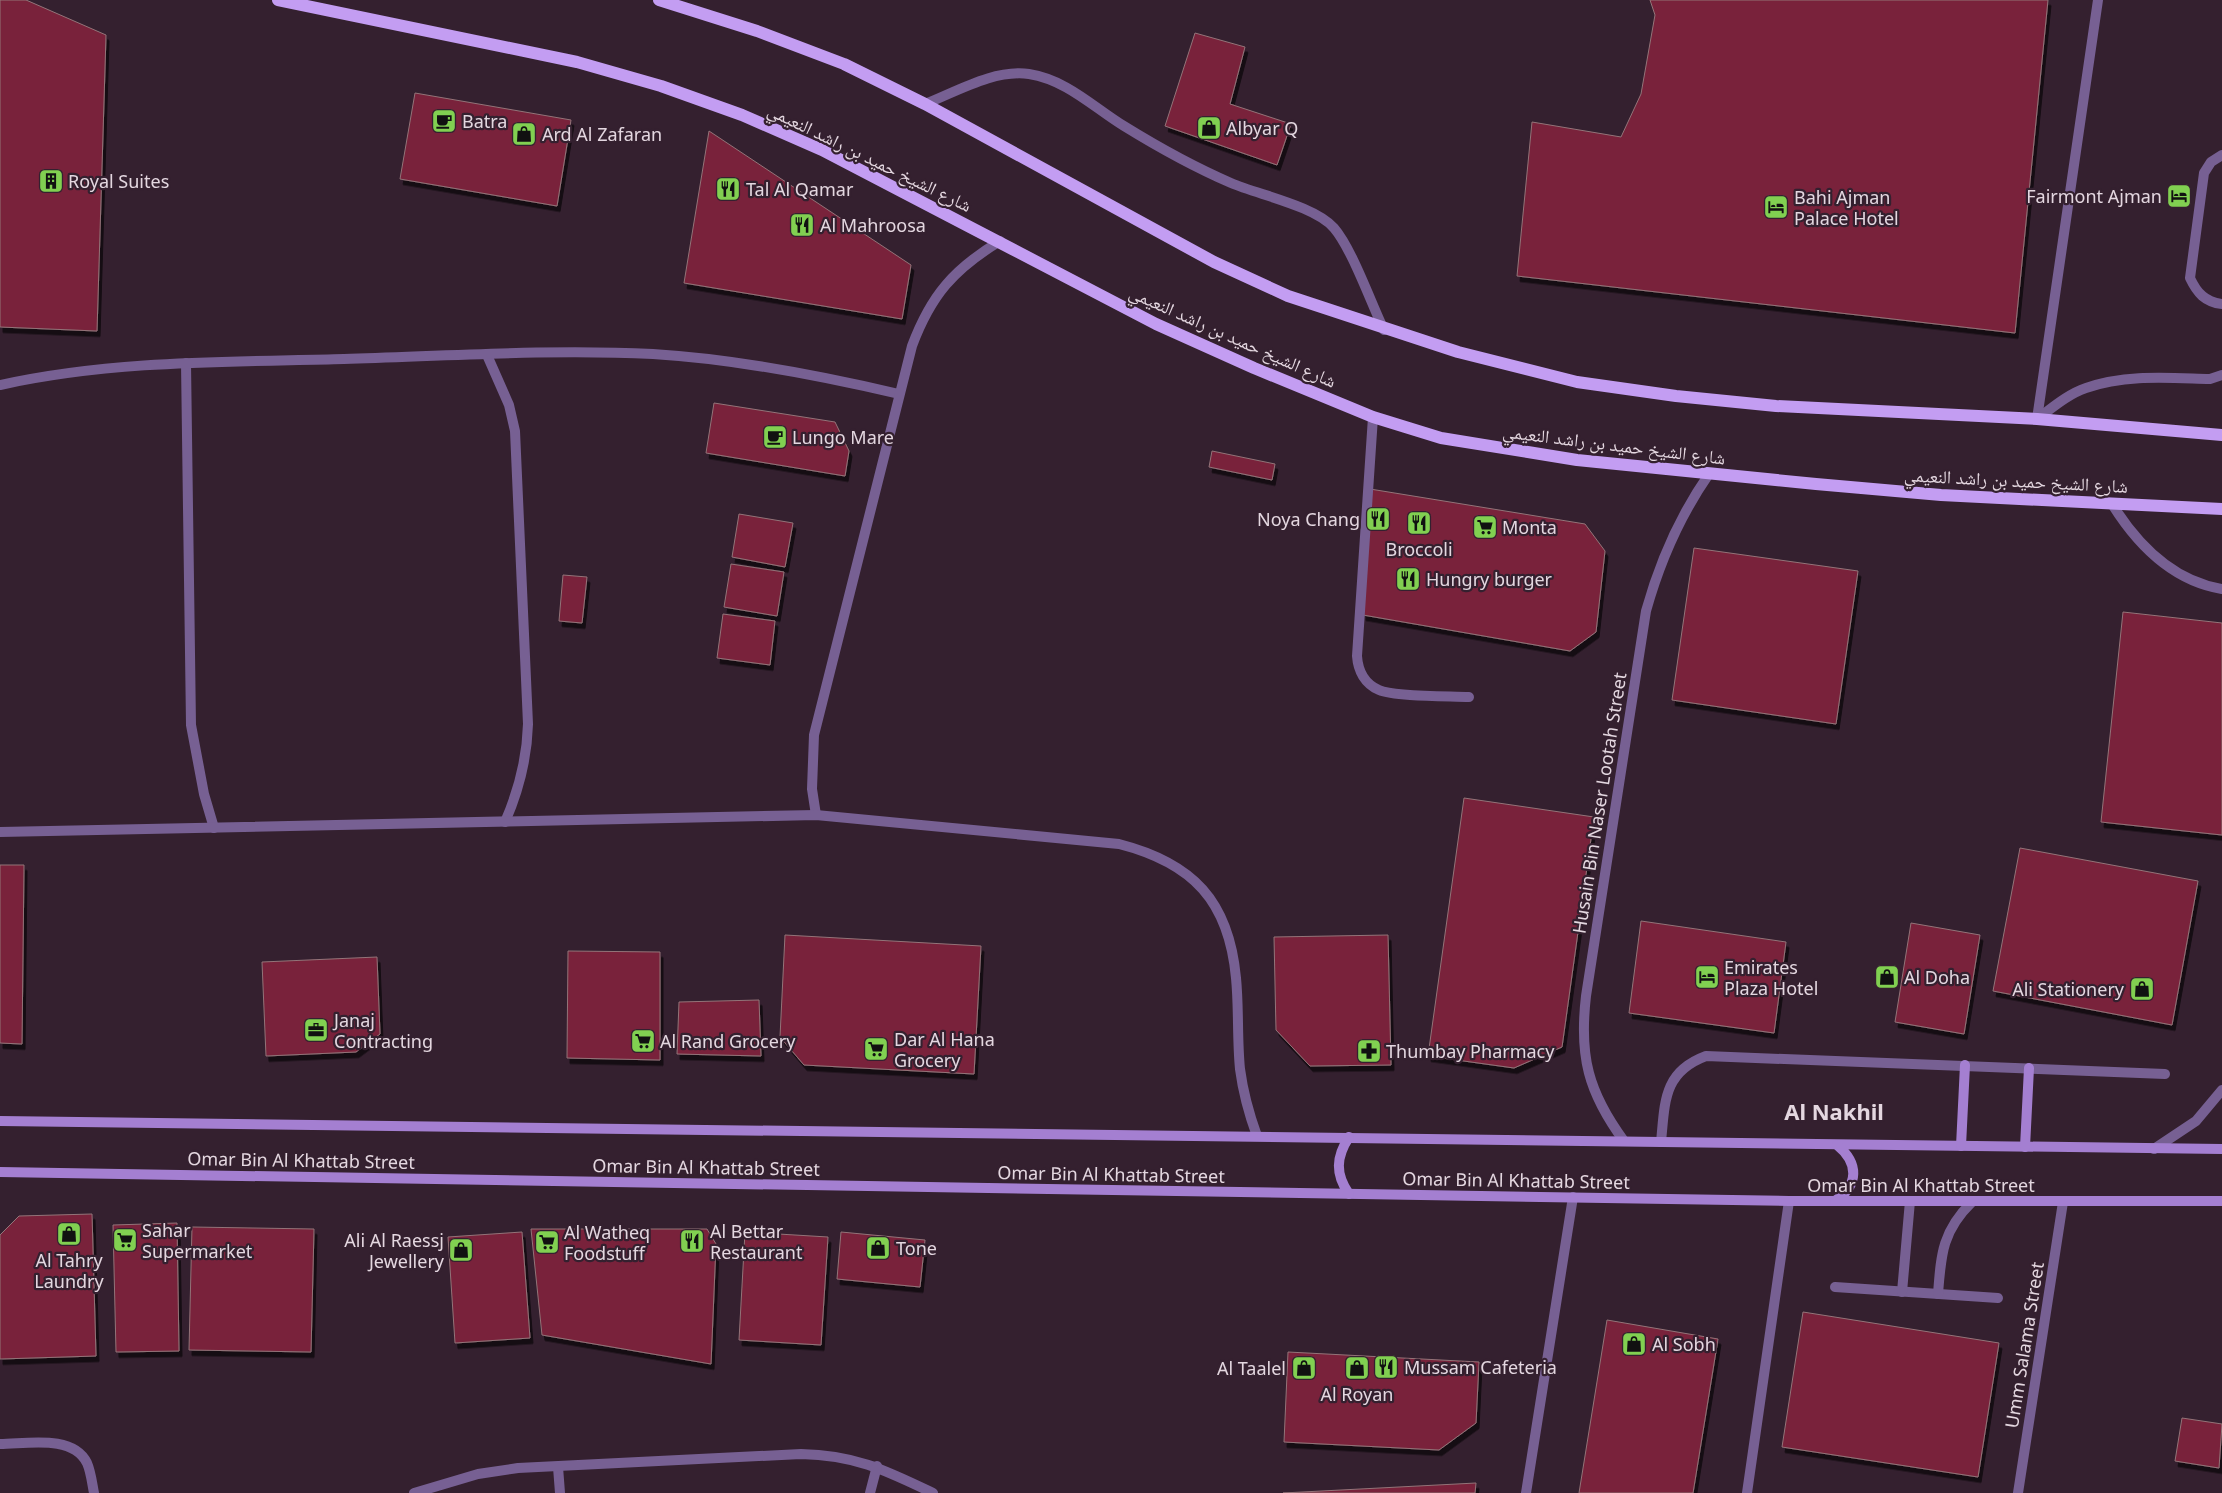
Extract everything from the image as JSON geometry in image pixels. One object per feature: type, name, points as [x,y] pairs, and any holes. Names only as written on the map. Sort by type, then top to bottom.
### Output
[{"type":"main road","name":"شارع الشيخ حميد بن راشد النعيمي","points":[[278,0],[577,62],[660,86],[742,115],[822,150],[1000,241],[1156,324],[1254,368],[1373,417],[1441,438],[1577,460],[1709,474],[1941,495],[2222,509]]},
{"type":"main road","points":[[659,0],[757,30],[844,64],[925,104],[1214,262],[1288,296],[1384,330],[1458,352],[1577,382],[1676,396],[1776,406],[2037,419],[2222,435]]},
{"type":"street","points":[[2037,419],[2098,0]]},
{"type":"street","points":[[925,104],[1003,75],[1027,74],[1051,79],[1072,90],[1123,126],[1176,156],[1232,183],[1321,217],[1334,228],[1343,242],[1384,330]]},
{"type":"street","points":[[2222,155],[2211,162],[2204,173],[2190,278],[2195,290],[2205,299],[2222,304]]},
{"type":"street","points":[[816,815],[812,789],[814,735],[899,394],[922,319],[936,295],[954,274],[976,256],[1000,241]]},
{"type":"street","points":[[0,385],[90,370],[186,363],[570,353],[653,354],[736,362],[791,371],[899,394]]},
{"type":"street","points":[[487,355],[506,397],[515,431],[528,705],[528,749],[523,773],[505,822]]},
{"type":"street","points":[[186,363],[191,725],[202,786],[214,828]]},
{"type":"street","points":[[2037,419],[2085,388],[2106,382],[2130,379],[2210,379],[2222,375]]},
{"type":"street","points":[[1373,417],[1357,656],[1358,667],[1367,681],[1380,690],[1469,697]]},
{"type":"street","name":"Husain Bin Naser Lootah Street","points":[[1624,1141],[1605,1116],[1593,1088],[1585,1058],[1582,1027],[1646,611],[1662,560],[1677,525],[1709,474]]},
{"type":"street","points":[[2112,504],[2126,527],[2145,548],[2166,566],[2190,579],[2222,589]]},
{"type":"street","points":[[0,832],[816,815],[1119,844],[1150,852],[1179,868],[1203,890],[1222,916],[1232,947],[1236,980],[1240,1069],[1244,1092],[1257,1136]]},
{"type":"street","points":[[1661,1142],[1665,1102],[1669,1086],[1678,1072],[1690,1062],[1706,1056],[2165,1074]]},
{"type":"street","points":[[1961,1146],[1966,1065]]},
{"type":"street","points":[[2025,1147],[2030,1068]]},
{"type":"street","points":[[2154,1149],[2196,1120],[2222,1090]]},
{"type":"street","name":"Omar Bin Al Khattab Street","points":[[0,1121],[2222,1149]]},
{"type":"street","points":[[1349,1137],[1342,1147],[1338,1159],[1338,1172],[1342,1184],[1349,1194]]},
{"type":"street","points":[[1835,1201],[1848,1190],[1853,1173],[1851,1162],[1846,1152],[1837,1145]]},
{"type":"street","name":"Omar Bin Al Khattab Street","points":[[0,1172],[1789,1201],[2222,1202]]},
{"type":"street","points":[[1526,1493],[1574,1198]]},
{"type":"street","points":[[1747,1493],[1789,1201]]},
{"type":"street","points":[[1902,1292],[1910,1201]]},
{"type":"street","points":[[1938,1294],[1944,1244],[1955,1221],[1972,1202]]},
{"type":"street","name":"Umm Salama Street","points":[[2018,1493],[2062,1202]]},
{"type":"street","points":[[1835,1287],[1998,1298]]},
{"type":"street","points":[[0,1444],[66,1445],[78,1451],[86,1462],[94,1493]]},
{"type":"street","points":[[414,1493],[498,1470],[800,1454],[826,1455],[877,1466],[933,1493]]},
{"type":"street","points":[[870,1493],[877,1466]]},
{"type":"street","points":[[558,1467],[560,1493]]},
{"type":"building","name":"Royal Suites","points":[[0,0],[26,0],[106,35],[97,331],[0,327]]},
{"type":"building","name":"Bahi Ajman Palace Hotel","points":[[1650,0],[2048,0],[2015,333],[1517,276],[1532,122],[1621,137],[1641,94],[1655,15]]},
{"type":"building","points":[[1195,33],[1245,47],[1230,104],[1291,124],[1277,165],[1165,126]]},
{"type":"building","points":[[415,93],[571,120],[557,206],[400,179]]},
{"type":"building","points":[[709,131],[911,265],[902,319],[684,283]]},
{"type":"building","name":"Lungo Mare","points":[[714,403],[835,422],[849,451],[845,476],[706,453]]},
{"type":"building","points":[[1212,451],[1275,464],[1272,480],[1209,467]]},
{"type":"building","points":[[1370,489],[1585,524],[1605,551],[1596,632],[1570,651],[1363,615]]},
{"type":"building","points":[[739,514],[793,523],[785,567],[732,557]]},
{"type":"building","points":[[1694,548],[1858,571],[1836,724],[1672,700]]},
{"type":"building","points":[[731,564],[784,572],[777,616],[724,607]]},
{"type":"building","points":[[563,575],[587,577],[582,623],[559,621]]},
{"type":"building","points":[[2123,612],[2222,623],[2222,835],[2101,822]]},
{"type":"building","points":[[723,614],[775,621],[770,665],[717,658]]},
{"type":"building","points":[[1464,798],[1594,817],[1562,1047],[1514,1068],[1428,1056]]},
{"type":"building","points":[[2020,848],[2198,881],[2172,1025],[1993,991]]},
{"type":"building","points":[[0,865],[24,865],[22,1044],[0,1043]]},
{"type":"building","name":"Emirates Plaza Hotel","points":[[1641,921],[1786,942],[1774,1033],[1629,1013]]},
{"type":"building","points":[[1911,923],[1980,935],[1964,1034],[1895,1022]]},
{"type":"building","points":[[785,935],[981,946],[974,1074],[804,1065],[780,1037]]},
{"type":"building","points":[[1388,935],[1391,1065],[1310,1066],[1276,1030],[1274,937]]},
{"type":"building","points":[[568,951],[660,952],[660,1060],[567,1058]]},
{"type":"building","points":[[377,957],[380,1034],[356,1052],[266,1056],[262,962]]},
{"type":"building","points":[[759,1000],[761,1056],[677,1054],[679,1002]]},
{"type":"building","points":[[92,1214],[96,1356],[0,1359],[0,1235],[19,1216]]},
{"type":"building","points":[[177,1223],[179,1351],[116,1352],[113,1225]]},
{"type":"building","points":[[192,1227],[314,1229],[311,1352],[189,1350]]},
{"type":"building","points":[[531,1229],[707,1229],[716,1244],[711,1364],[542,1335]]},
{"type":"building","points":[[522,1232],[530,1338],[455,1343],[448,1237]]},
{"type":"building","points":[[745,1232],[828,1237],[821,1345],[739,1340]]},
{"type":"building","points":[[841,1232],[925,1240],[920,1287],[837,1279]]},
{"type":"building","points":[[1803,1312],[1999,1343],[1978,1477],[1782,1447]]},
{"type":"building","points":[[1607,1320],[1718,1339],[1693,1493],[1579,1493]]},
{"type":"building","points":[[1288,1352],[1479,1362],[1476,1423],[1439,1450],[1284,1442]]},
{"type":"building","points":[[2182,1418],[2222,1424],[2219,1468],[2175,1461]]},
{"type":"building","points":[[1476,1483],[1475,1493],[1283,1493]]},
{"type":"place","name":"Batra","points":[[444,121]]},
{"type":"place","name":"Albyar Q","points":[[1209,128]]},
{"type":"place","name":"Ard Al Zafaran","points":[[524,134]]},
{"type":"place","name":"Royal Suites","points":[[51,181]]},
{"type":"place","name":"Tal Al Qamar","points":[[728,189]]},
{"type":"place","name":"Fairmont Ajman","points":[[2179,196]]},
{"type":"place","name":"Bahi Ajman Palace Hotel","points":[[1776,207]]},
{"type":"place","name":"Al Mahroosa","points":[[802,225]]},
{"type":"place","name":"Lungo Mare","points":[[775,437]]},
{"type":"place","name":"Noya Chang","points":[[1378,519]]},
{"type":"place","name":"Broccoli","points":[[1419,523]]},
{"type":"place","name":"Monta","points":[[1485,527]]},
{"type":"place","name":"Hungry burger","points":[[1408,579]]},
{"type":"place","name":"Emirates Plaza Hotel","points":[[1707,977]]},
{"type":"place","name":"Al Doha","points":[[1887,977]]},
{"type":"place","name":"Ali Stationery","points":[[2142,989]]},
{"type":"place","name":"Janaj Contracting","points":[[316,1030]]},
{"type":"place","name":"Al Rand Grocery","points":[[643,1041]]},
{"type":"place","name":"Dar Al Hana Grocery","points":[[876,1049]]},
{"type":"place","name":"Thumbay Pharmacy","points":[[1369,1051]]},
{"type":"place","name":"Al Tahry Laundry","points":[[69,1234]]},
{"type":"place","name":"Sahar Supermarket","points":[[125,1240]]},
{"type":"place","name":"Al Bettar Restaurant","points":[[692,1241]]},
{"type":"place","name":"Al Watheq Foodstuff","points":[[547,1242]]},
{"type":"place","name":"Tone","points":[[878,1248]]},
{"type":"place","name":"Ali Al Raessj Jewellery","points":[[461,1250]]},
{"type":"place","name":"Al Sobh","points":[[1634,1344]]},
{"type":"place","name":"Mussam Cafeteria","points":[[1386,1367]]},
{"type":"place","name":"Al Taalel","points":[[1304,1368]]},
{"type":"place","name":"Al Royan","points":[[1357,1368]]},
{"type":"district","name":"Al Nakhil","points":[[1834,1111]]}]
